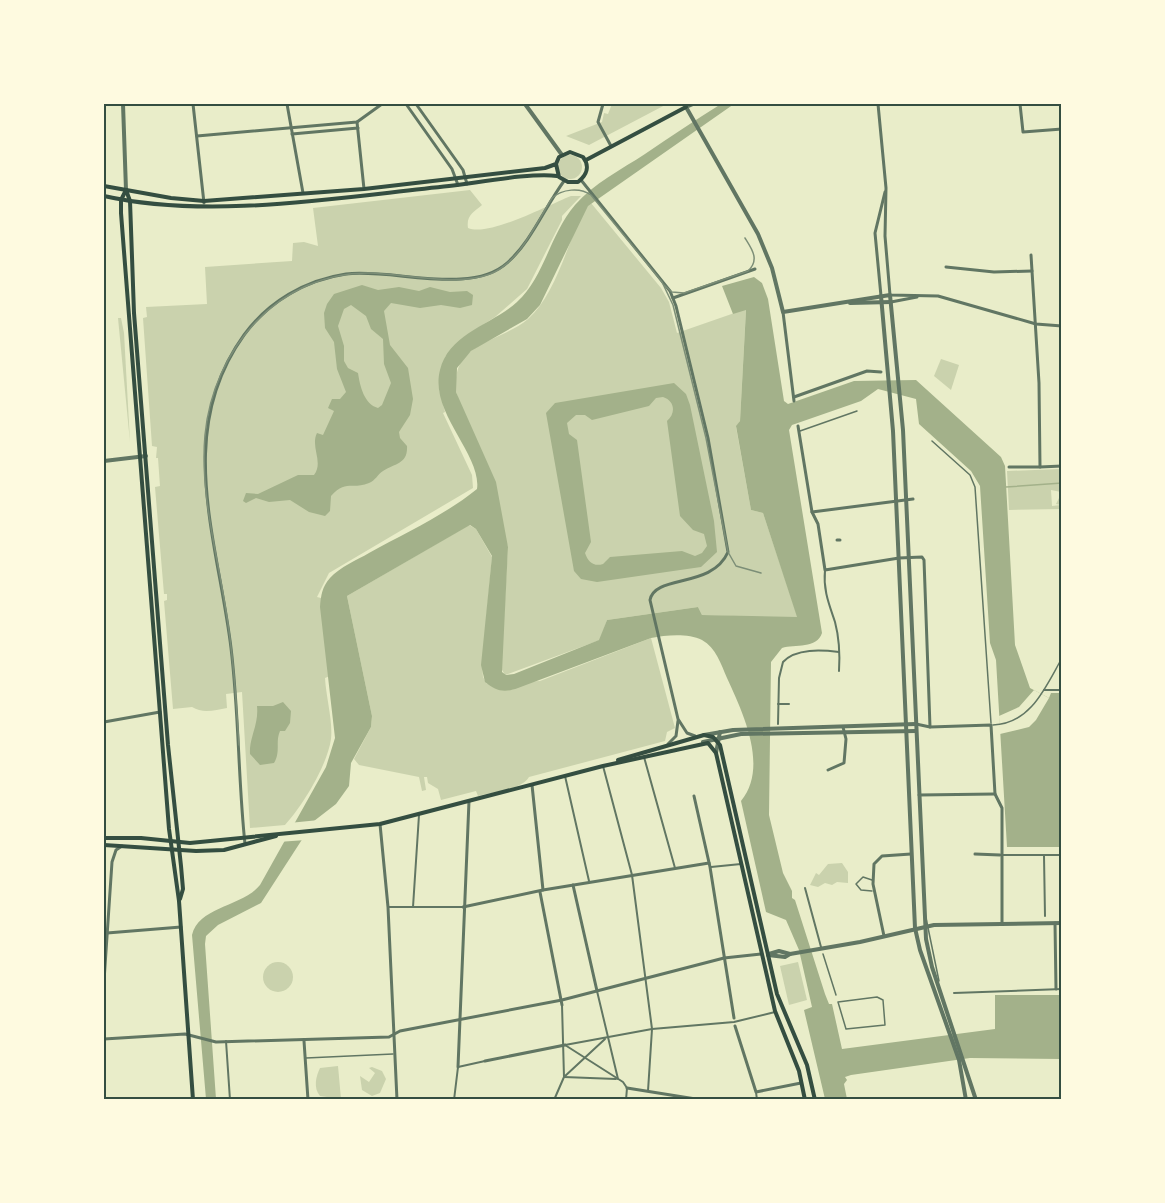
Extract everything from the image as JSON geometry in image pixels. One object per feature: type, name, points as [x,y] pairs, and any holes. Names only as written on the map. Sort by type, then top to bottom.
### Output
[{"type":"main road","points":[[586,160],[685,105]]},
{"type":"main road","points":[[104,196],[175,207],[204,206],[458,184],[544,168],[556,164],[562,155],[574,152],[586,160]]},
{"type":"main road","points":[[556,164],[558,176],[571,183],[581,180],[586,173],[586,160]]},
{"type":"main road","points":[[104,186],[204,201],[364,191],[456,179],[467,181],[558,176]]},
{"type":"main road","points":[[126,189],[121,200],[139,456],[173,863],[179,901],[193,1100]]},
{"type":"main road","points":[[126,189],[130,201],[134,313],[167,736],[183,889],[179,901]]},
{"type":"main road","points":[[603,766],[668,744],[704,735],[716,740],[722,751],[780,1002],[807,1065],[815,1100]]},
{"type":"main road","points":[[104,838],[199,842],[380,824],[704,742],[711,745],[716,753],[775,1011],[805,1100]]},
{"type":"main road","points":[[104,845],[180,850],[224,849],[282,834]]},
{"type":"street","points":[[123,104],[126,189]]},
{"type":"street","points":[[193,104],[204,206]]},
{"type":"street","points":[[287,104],[303,194]]},
{"type":"street","points":[[197,136],[357,122],[382,104]]},
{"type":"street","points":[[406,104],[458,184]]},
{"type":"street","points":[[416,104],[467,181]]},
{"type":"street","points":[[525,104],[562,155]]},
{"type":"street","points":[[603,104],[598,122],[611,146]]},
{"type":"street","points":[[693,104],[685,105],[758,234],[774,274],[783,312],[794,399],[867,370],[881,372]]},
{"type":"street","points":[[878,104],[886,188],[885,236],[901,396],[924,913],[930,959],[976,1100]]},
{"type":"street","points":[[1020,104],[1023,132],[1062,129]]},
{"type":"street","points":[[357,122],[364,191]]},
{"type":"street","points":[[292,134],[358,128]]},
{"type":"street","points":[[581,180],[666,285],[673,298],[708,438],[728,552],[720,565],[708,573],[656,589],[651,597],[658,641],[678,719],[687,733],[696,737]]},
{"type":"street","points":[[245,844],[236,694],[205,469],[208,412],[225,366],[242,337],[262,314],[295,290],[316,281],[354,273],[439,278],[490,274],[513,257],[564,181]]},
{"type":"street","points":[[886,188],[875,225],[891,394],[915,928],[924,961],[954,1035]]},
{"type":"street","points":[[1031,255],[1036,324],[1040,467]]},
{"type":"street","points":[[946,267],[976,271],[1032,271]]},
{"type":"street","points":[[673,298],[755,269]]},
{"type":"street","points":[[783,312],[890,295],[939,296],[1036,324],[1062,326]]},
{"type":"street","points":[[843,303],[881,303],[919,296]]},
{"type":"street","points":[[798,426],[812,512],[823,543],[824,582],[839,652],[839,670]]},
{"type":"street","points":[[104,461],[146,456]]},
{"type":"street","points":[[1009,467],[1062,466]]},
{"type":"street","points":[[812,512],[914,499]]},
{"type":"street","points":[[825,570],[899,558],[922,557],[924,560],[930,727]]},
{"type":"street","points":[[778,724],[780,669],[786,658],[827,649],[839,652]]},
{"type":"street","points":[[1044,690],[1062,690]]},
{"type":"street","points":[[778,704],[789,704]]},
{"type":"street","points":[[104,722],[160,712]]},
{"type":"street","points":[[668,744],[676,736],[678,719]]},
{"type":"street","points":[[704,735],[720,731],[773,731],[906,724],[930,727],[991,725],[996,794],[1002,808],[1003,845],[1000,855],[1002,923]]},
{"type":"street","points":[[828,770],[844,763],[843,727]]},
{"type":"street","points":[[773,731],[844,734],[906,732],[930,727]]},
{"type":"street","points":[[716,753],[716,740],[720,731]]},
{"type":"street","points":[[704,742],[744,732]]},
{"type":"street","points":[[722,751],[725,738]]},
{"type":"street","points":[[644,757],[675,868]]},
{"type":"street","points":[[603,766],[632,875],[652,1029],[648,1092]]},
{"type":"street","points":[[565,776],[589,882]]},
{"type":"street","points":[[532,784],[541,891],[562,1000],[565,1045],[564,1077],[554,1100]]},
{"type":"street","points":[[920,795],[996,794]]},
{"type":"street","points":[[694,796],[709,865],[734,1022],[757,1100]]},
{"type":"street","points":[[454,1100],[458,1067],[469,801]]},
{"type":"street","points":[[413,907],[418,815]]},
{"type":"street","points":[[380,824],[388,907],[397,1100]]},
{"type":"street","points":[[104,981],[104,948],[112,862],[116,850],[122,846]]},
{"type":"street","points":[[884,936],[873,884],[877,858],[911,854]]},
{"type":"street","points":[[975,854],[1062,855]]},
{"type":"street","points":[[1044,856],[1045,916]]},
{"type":"street","points":[[388,907],[463,907],[675,868],[741,864]]},
{"type":"street","points":[[573,885],[618,1079]]},
{"type":"street","points":[[805,888],[821,947]]},
{"type":"street","points":[[104,898],[109,899]]},
{"type":"street","points":[[1055,923],[1056,989]]},
{"type":"street","points":[[104,1039],[188,1034],[216,1042],[293,1038],[304,1041],[383,1038],[394,1033],[562,1000],[645,976],[724,958],[769,955],[779,951],[790,954],[927,926],[1062,923]]},
{"type":"street","points":[[106,933],[181,927]]},
{"type":"street","points":[[954,993],[982,990],[1062,989]]},
{"type":"street","points":[[458,1067],[652,1029],[734,1022],[775,1011]]},
{"type":"street","points":[[564,1077],[607,1037]]},
{"type":"street","points":[[226,1041],[231,1100]]},
{"type":"street","points":[[304,1041],[308,1100]]},
{"type":"street","points":[[565,1045],[618,1079],[627,1089],[702,1100]]},
{"type":"street","points":[[961,1059],[966,1100]]},
{"type":"street","points":[[564,1077],[618,1079]]},
{"type":"street","points":[[756,1092],[801,1083]]},
{"type":"street","points":[[626,1100],[627,1089]]},
{"type":"lane","points":[[799,432],[857,411]]},
{"type":"lane","points":[[932,441],[970,475],[975,487],[991,725],[999,725],[1023,715],[1044,690],[1062,658]]},
{"type":"lane","points":[[873,884],[865,876],[856,882],[861,890],[874,891]]},
{"type":"lane","points":[[823,954],[836,995]]},
{"type":"lane","points":[[881,998],[885,1025],[847,1030],[838,1002],[881,998]]},
{"type":"lane","points":[[306,1058],[394,1053]]},
{"type":"shaded area","points":[[612,104],[667,104],[589,145],[566,136],[602,122],[604,113],[608,114]]},
{"type":"shaded area","points":[[721,104],[734,104],[588,206],[540,305],[527,319],[471,351],[457,368],[456,392],[496,482],[508,547],[502,672],[506,675],[514,674],[599,640],[607,620],[698,607],[702,615],[797,617],[763,513],[751,510],[736,426],[740,421],[746,310],[733,314],[722,286],[754,277],[762,283],[768,299],[784,401],[788,404],[854,381],[916,380],[1001,457],[1005,466],[1015,645],[1030,688],[1049,698],[1051,693],[1061,693],[1061,847],[1007,847],[996,660],[990,643],[980,486],[971,471],[919,424],[916,399],[878,389],[861,401],[792,425],[789,430],[822,633],[811,644],[782,648],[771,662],[769,815],[783,873],[792,891],[792,898],[795,900],[825,994],[829,1004],[832,1004],[842,1049],[995,1029],[995,995],[1061,995],[1061,1059],[970,1058],[851,1075],[845,1077],[847,1099],[825,1099],[804,1010],[812,1007],[799,950],[786,920],[766,912],[741,801],[749,787],[753,772],[753,756],[746,723],[714,652],[707,643],[690,636],[657,637],[513,690],[504,691],[493,687],[485,682],[481,665],[492,556],[476,529],[470,525],[347,596],[372,716],[371,727],[351,763],[349,786],[336,804],[314,821],[261,903],[218,925],[206,936],[216,1099],[206,1099],[192,935],[196,925],[203,918],[243,898],[260,885],[326,767],[335,738],[320,607],[325,585],[344,567],[438,515],[477,489],[472,462],[442,402],[439,386],[440,370],[445,357],[462,338],[507,310],[527,292],[566,216],[582,197],[608,177]]},
{"type":"shaded area","points":[[570,155],[578,159],[582,167],[578,175],[570,179],[562,175],[558,167],[562,159]]},
{"type":"shaded area","points":[[470,190],[482,205],[469,217],[468,228],[478,230],[504,224],[571,196],[581,196],[562,216],[527,289],[495,317],[464,337],[445,357],[439,389],[445,412],[443,413],[472,475],[473,488],[329,573],[317,597],[321,598],[330,676],[325,678],[331,725],[329,750],[313,785],[285,825],[250,828],[242,692],[226,694],[227,708],[209,711],[192,707],[173,709],[164,601],[167,600],[167,594],[164,594],[155,487],[160,486],[158,458],[156,458],[157,447],[152,446],[143,318],[147,317],[146,307],[207,304],[205,267],[292,261],[293,243],[304,242],[318,246],[313,208]]},
{"type":"shaded area","points":[[591,203],[661,288],[669,302],[677,333],[746,309],[740,421],[736,427],[751,510],[763,513],[798,618],[702,615],[698,607],[607,620],[600,640],[505,675],[501,668],[508,547],[456,392],[456,375],[461,363],[469,353],[516,327],[538,308],[555,280],[587,204]]},
{"type":"shaded area","points":[[362,285],[378,290],[399,287],[419,291],[430,287],[450,292],[467,291],[473,295],[472,305],[460,308],[441,305],[420,308],[391,303],[384,311],[390,345],[408,368],[413,399],[410,415],[399,432],[400,438],[407,446],[403,460],[383,471],[371,482],[345,486],[336,491],[331,496],[330,511],[325,516],[309,512],[290,500],[269,502],[256,498],[246,503],[243,501],[246,493],[258,494],[298,475],[314,475],[317,470],[315,438],[317,433],[323,435],[334,411],[328,408],[332,399],[340,399],[346,392],[337,369],[334,342],[325,328],[324,313],[334,294]],"holes":[[[351,305],[366,316],[371,329],[383,339],[384,364],[391,383],[382,405],[378,408],[366,399],[358,373],[348,368],[344,361],[344,346],[338,326],[344,309]]]},
{"type":"shaded area","points":[[118,318],[121,318],[124,333],[130,442]]},
{"type":"shaded area","points":[[941,359],[959,365],[951,390],[934,376]]},
{"type":"shaded area","points":[[674,383],[686,394],[714,521],[717,552],[701,567],[597,582],[581,579],[574,571],[546,413],[555,403]],"holes":[[[656,398],[667,399],[673,408],[667,421],[680,516],[693,530],[704,534],[707,546],[702,553],[695,556],[682,551],[610,557],[603,564],[594,564],[585,553],[591,542],[577,440],[569,434],[567,423],[576,415],[585,415],[592,420],[649,406]]]},
{"type":"shaded area","points":[[1061,469],[1061,492],[1051,490],[1052,506],[1061,505],[1061,509],[1009,510],[1007,471]]},
{"type":"shaded area","points":[[1061,494],[1061,505],[1056,504]]},
{"type":"shaded area","points":[[469,525],[476,529],[492,557],[482,665],[483,677],[487,684],[540,681],[651,638],[675,728],[667,732],[665,741],[529,777],[520,785],[506,790],[478,796],[476,791],[441,800],[438,789],[428,783],[427,777],[424,777],[426,790],[422,791],[419,777],[359,765],[354,759],[371,727],[372,716],[347,596]]},
{"type":"shaded area","points":[[283,702],[291,711],[290,723],[285,731],[280,731],[274,763],[260,765],[250,754],[257,719],[257,706],[273,706]]},
{"type":"shaded area","points":[[842,863],[848,872],[848,883],[837,882],[832,885],[825,883],[818,887],[810,885],[816,873],[819,875],[828,864]]},
{"type":"shaded area","points":[[278,962],[289,966],[293,977],[289,988],[278,992],[267,988],[263,977],[267,966]]},
{"type":"shaded area","points":[[798,962],[807,1000],[789,1005],[780,966]]},
{"type":"shaded area","points":[[338,1066],[341,1099],[320,1096],[316,1078],[320,1068]]},
{"type":"shaded area","points":[[369,1068],[382,1071],[386,1079],[380,1093],[372,1096],[362,1090],[360,1076],[369,1082],[375,1073]]},
{"type":"pier","points":[[1034,690],[1049,698],[1036,720],[1029,727],[1000,734],[999,716],[1019,707]]},
{"type":"pier","points":[[319,820],[306,840],[278,842],[289,823]]},
{"type":"waterway","points":[[1006,487],[1062,483]]},
{"type":"tram line","points":[[239,745],[230,640],[205,478],[205,435],[211,403],[221,373],[237,346],[256,321],[280,301],[307,286],[336,276],[369,273],[446,280],[477,278],[500,269],[518,251],[552,198],[561,193],[576,190],[591,195],[662,282],[673,305],[706,438],[728,552],[736,566],[761,573]]},
{"type":"tram line","points":[[664,285],[672,292],[684,293],[748,271],[754,259],[745,238]]}]
